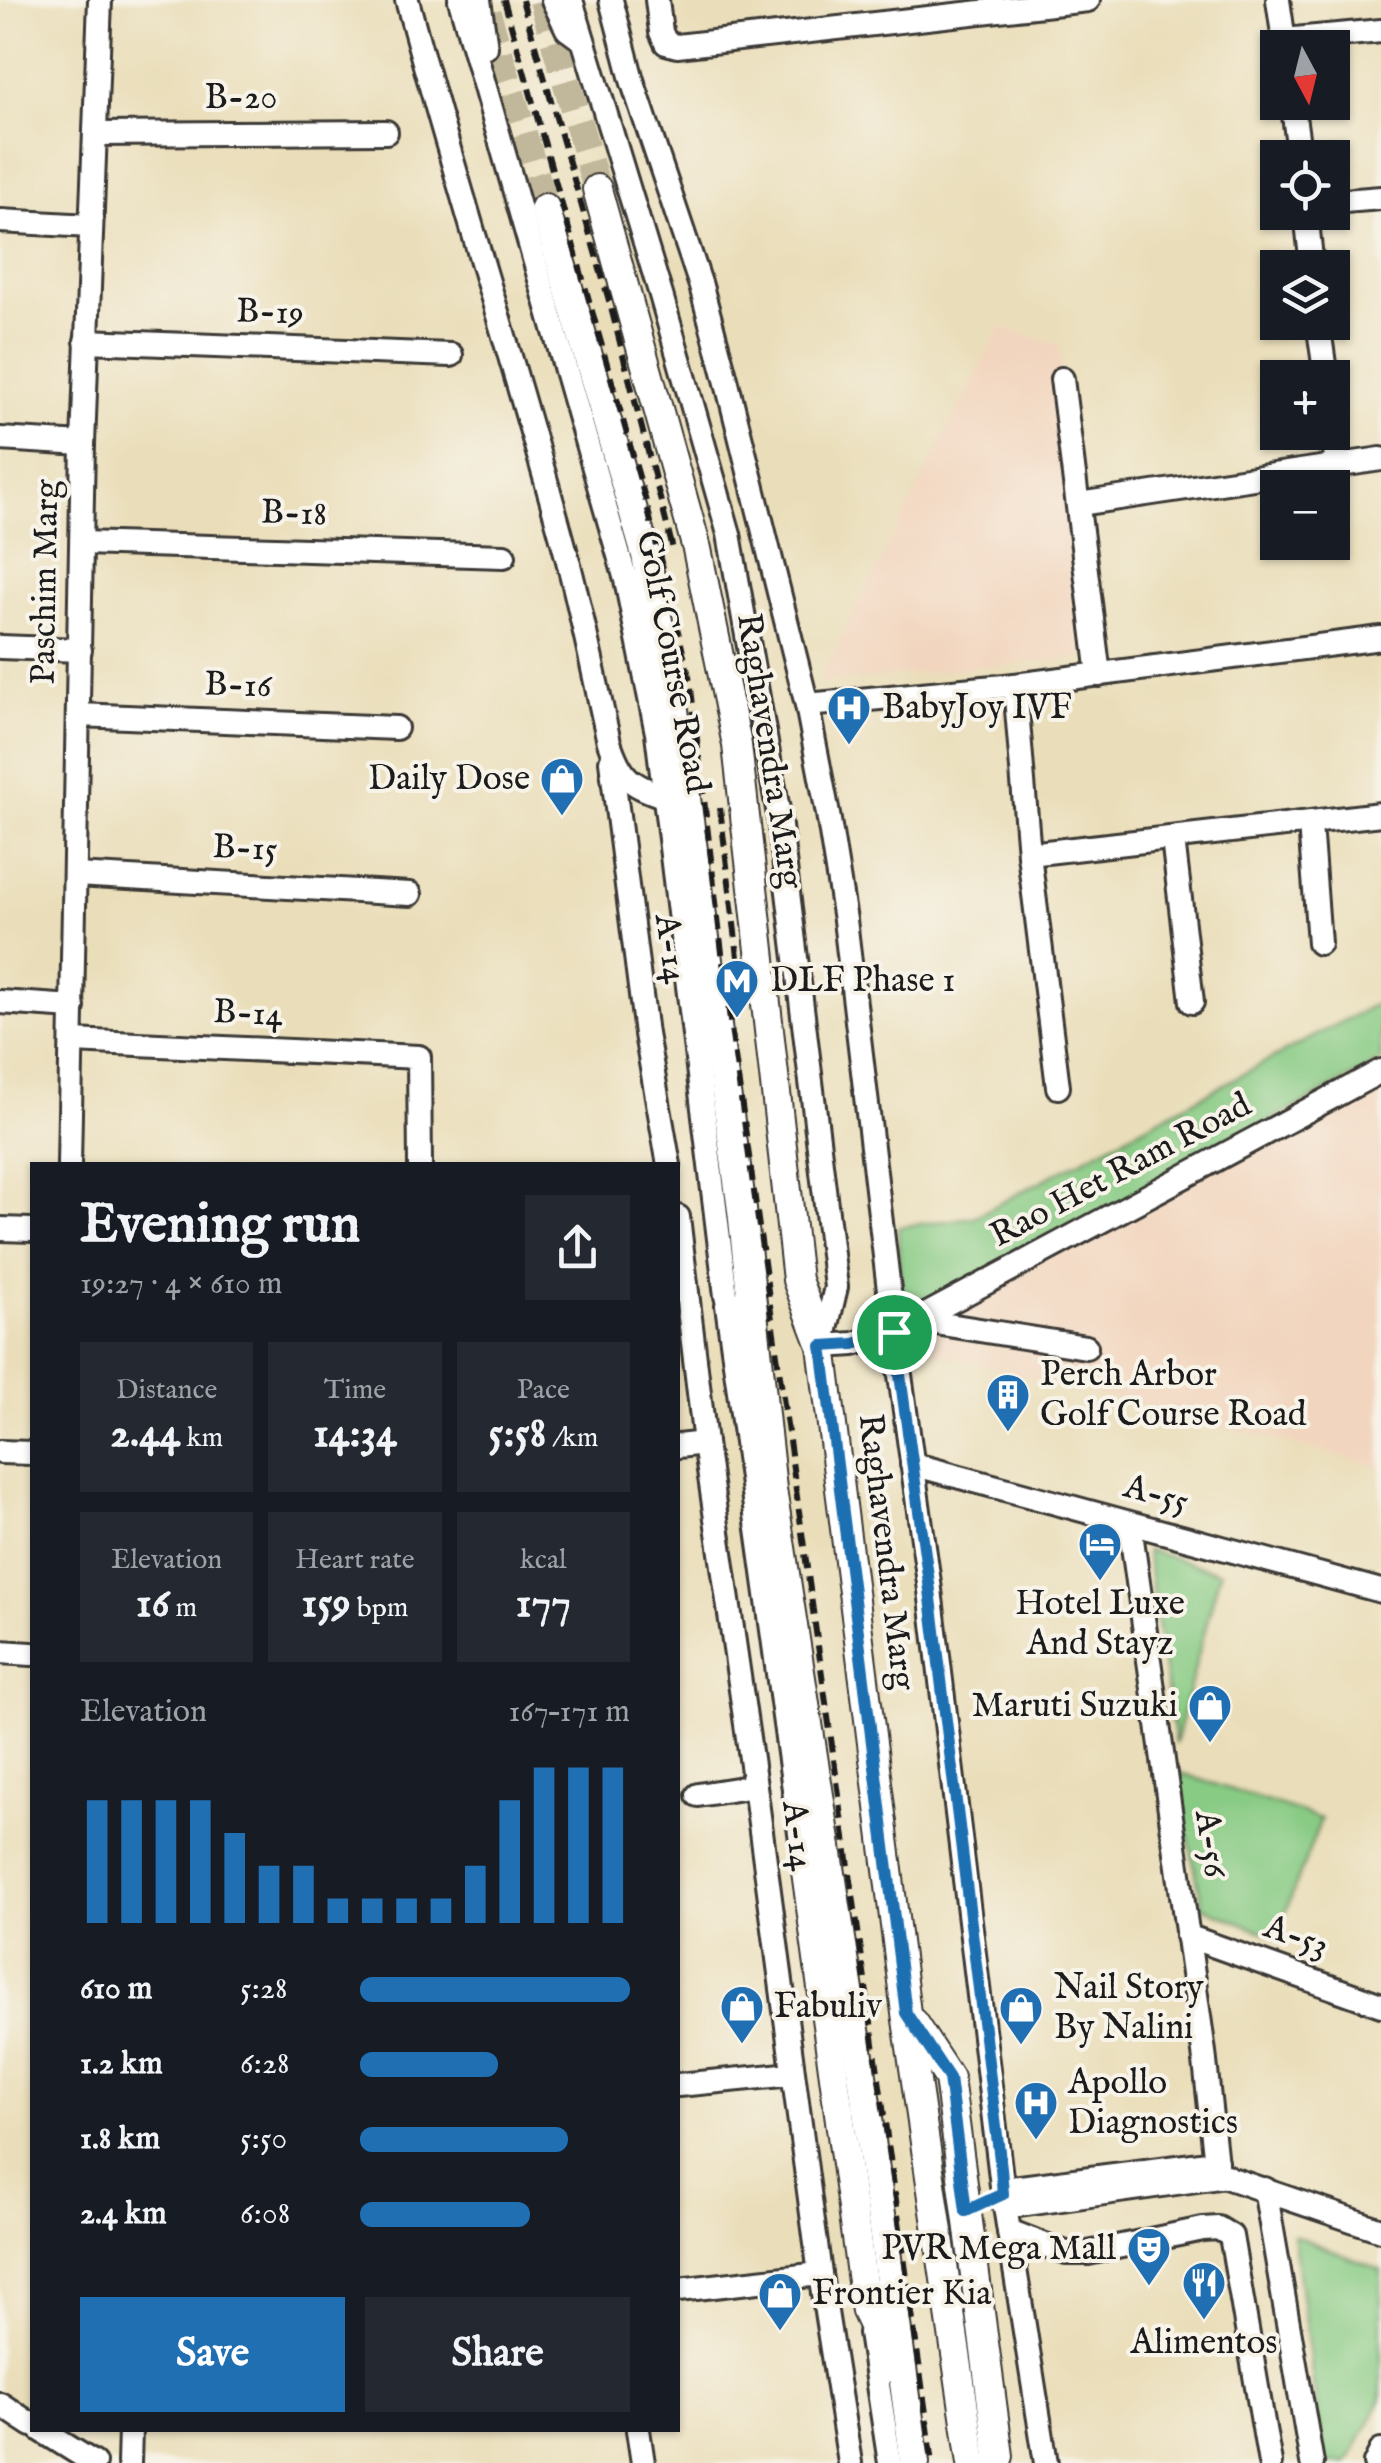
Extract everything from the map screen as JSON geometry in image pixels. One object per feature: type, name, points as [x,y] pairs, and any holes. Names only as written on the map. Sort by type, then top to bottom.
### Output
[{"type":"main road","name":"Raghavendra Marg","points":[[598,189],[692,532],[738,745],[797,1280],[822,1346],[906,2013],[992,2461]]},
{"type":"main road","points":[[544,208],[646,555],[676,728],[742,1210],[772,1489],[863,2082],[915,2463]]},
{"type":"main road","points":[[817,1792],[806,1871],[866,2310],[906,2396]]},
{"type":"main road","points":[[906,2013],[949,2078],[992,2461]]},
{"type":"street","name":"Paschim Marg","points":[[69,1162],[86,342],[100,0]]},
{"type":"street","points":[[408,0],[449,156],[510,352],[568,560],[608,742],[618,769],[634,786],[664,796]]},
{"type":"street","name":"Golf Course Road","points":[[460,0],[626,580],[656,733],[726,1296],[757,1346]]},
{"type":"street","points":[[479,0],[486,47],[480,69]]},
{"type":"street","points":[[553,0],[567,29],[583,41]]},
{"type":"street","points":[[570,0],[661,295],[729,534],[778,810],[836,1287],[822,1346]]},
{"type":"street","points":[[611,0],[654,154],[700,286],[808,705],[845,920],[1004,2197],[1046,2463]]},
{"type":"street","points":[[657,0],[661,32],[666,43],[677,46],[1088,0]]},
{"type":"street","points":[[1278,0],[1282,30]]},
{"type":"street","points":[[1350,35],[1381,31]]},
{"type":"street","name":"B-20","points":[[96,134],[386,132]]},
{"type":"street","points":[[1350,201],[1381,198]]},
{"type":"street","points":[[0,221],[90,226]]},
{"type":"street","points":[[661,295],[700,286]]},
{"type":"street","name":"B-19","points":[[86,342],[451,354]]},
{"type":"street","points":[[1062,378],[1099,674]]},
{"type":"street","points":[[0,439],[84,444]]},
{"type":"street","points":[[1335,450],[1337,465]]},
{"type":"street","points":[[1079,504],[1381,459]]},
{"type":"street","name":"B-18","points":[[82,543],[504,556]]},
{"type":"street","points":[[808,705],[1014,685],[1381,638]]},
{"type":"street","points":[[0,647],[80,650]]},
{"type":"street","points":[[1014,685],[1029,854],[1058,1086]]},
{"type":"street","name":"B-16","points":[[78,715],[396,728]]},
{"type":"street","name":"A-14","points":[[608,742],[646,1034],[667,1162]]},
{"type":"street","points":[[1029,854],[1381,814]]},
{"type":"street","points":[[1310,824],[1319,943]]},
{"type":"street","points":[[1173,840],[1192,1002]]},
{"type":"street","name":"B-15","points":[[76,875],[410,894]]},
{"type":"street","points":[[0,1002],[73,1006]]},
{"type":"street","name":"B-14","points":[[73,1040],[419,1058],[420,1162]]},
{"type":"street","name":"Rao Het Ram Road","points":[[822,1346],[854,1344],[894,1332],[1381,1071]]},
{"type":"street","points":[[680,1228],[716,1229]]},
{"type":"street","points":[[0,1229],[30,1230]]},
{"type":"street","name":"A-14","points":[[680,1245],[704,1443],[850,2463]]},
{"type":"street","points":[[726,1296],[806,1871]]},
{"type":"street","points":[[917,1320],[1086,1347]]},
{"type":"street","points":[[680,1446],[704,1443]]},
{"type":"street","points":[[0,1452],[30,1454]]},
{"type":"street","name":"A-55","points":[[912,1464],[1381,1592]]},
{"type":"street","name":"A-56","points":[[1130,1525],[1220,2171]]},
{"type":"street","points":[[0,1652],[30,1654]]},
{"type":"street","points":[[698,1795],[756,1786]]},
{"type":"street","name":"A-53","points":[[1187,1936],[1381,2005]]},
{"type":"street","points":[[680,2085],[793,2074]]},
{"type":"street","points":[[966,2211],[1004,2197],[1220,2171],[1381,2230]]},
{"type":"street","points":[[1265,2189],[1312,2463]]},
{"type":"street","points":[[1009,2232],[1066,2253],[1088,2253],[1203,2229],[1218,2228],[1231,2236],[1270,2463]]},
{"type":"street","points":[[680,2290],[820,2274]]},
{"type":"street","points":[[866,2310],[890,2463]]},
{"type":"street","points":[[0,2404],[30,2423]]},
{"type":"street","points":[[44,2432],[94,2463]]},
{"type":"street","points":[[128,2463],[130,2432]]},
{"type":"street","points":[[638,2432],[643,2463]]},
{"type":"street","points":[[1375,2463],[1381,2451]]},
{"type":"shaded area","points":[[1001,326],[1060,346],[1084,657],[818,683]]},
{"type":"shaded area","points":[[1381,1080],[1381,1467],[930,1351],[932,1318]]},
{"type":"green space","points":[[1381,1001],[1381,1061],[901,1321],[898,1227],[974,1217]]},
{"type":"green space","points":[[1146,1550],[1220,1572],[1175,1744]]},
{"type":"green space","points":[[1174,1771],[1321,1819],[1276,1937],[1203,1907]]},
{"type":"green space","points":[[1293,2235],[1381,2270],[1381,2399],[1348,2463],[1324,2463]]},
{"type":"tunnel","points":[[543,0],[597,189]]},
{"type":"tunnel","points":[[487,13],[545,208]]},
{"type":"railway","points":[[504,0],[645,498],[690,680],[730,1021],[933,2463]]},
{"type":"railway","points":[[522,0],[610,304],[674,553]]},
{"type":"railway","points":[[720,808],[738,957]]},
{"type":"place","name":"BabyJoy IVF","points":[[849,746]]},
{"type":"place","name":"Daily Dose","points":[[562,817]]},
{"type":"place","name":"DLF Phase 1","points":[[737,1019]]},
{"type":"place","name":"Perch Arbor Golf Course Road","points":[[1008,1433]]},
{"type":"place","name":"Hotel Luxe And Stayz","points":[[1100,1582]]},
{"type":"place","name":"Maruti Suzuki","points":[[1210,1744]]},
{"type":"place","name":"Fabuliv","points":[[742,2045]]},
{"type":"place","name":"Nail Story By Nalini","points":[[1021,2046]]},
{"type":"place","name":"Apollo Diagnostics","points":[[1036,2141]]},
{"type":"place","name":"PVR Mega Mall","points":[[1149,2287]]},
{"type":"place","name":"Alimentos","points":[[1204,2321]]},
{"type":"place","name":"Frontier Kia","points":[[780,2332]]},
{"type":"route","points":[[894,1332],[1001,2168],[1003,2194],[966,2211],[949,2078],[906,2013],[822,1346],[854,1344],[894,1332]]}]
